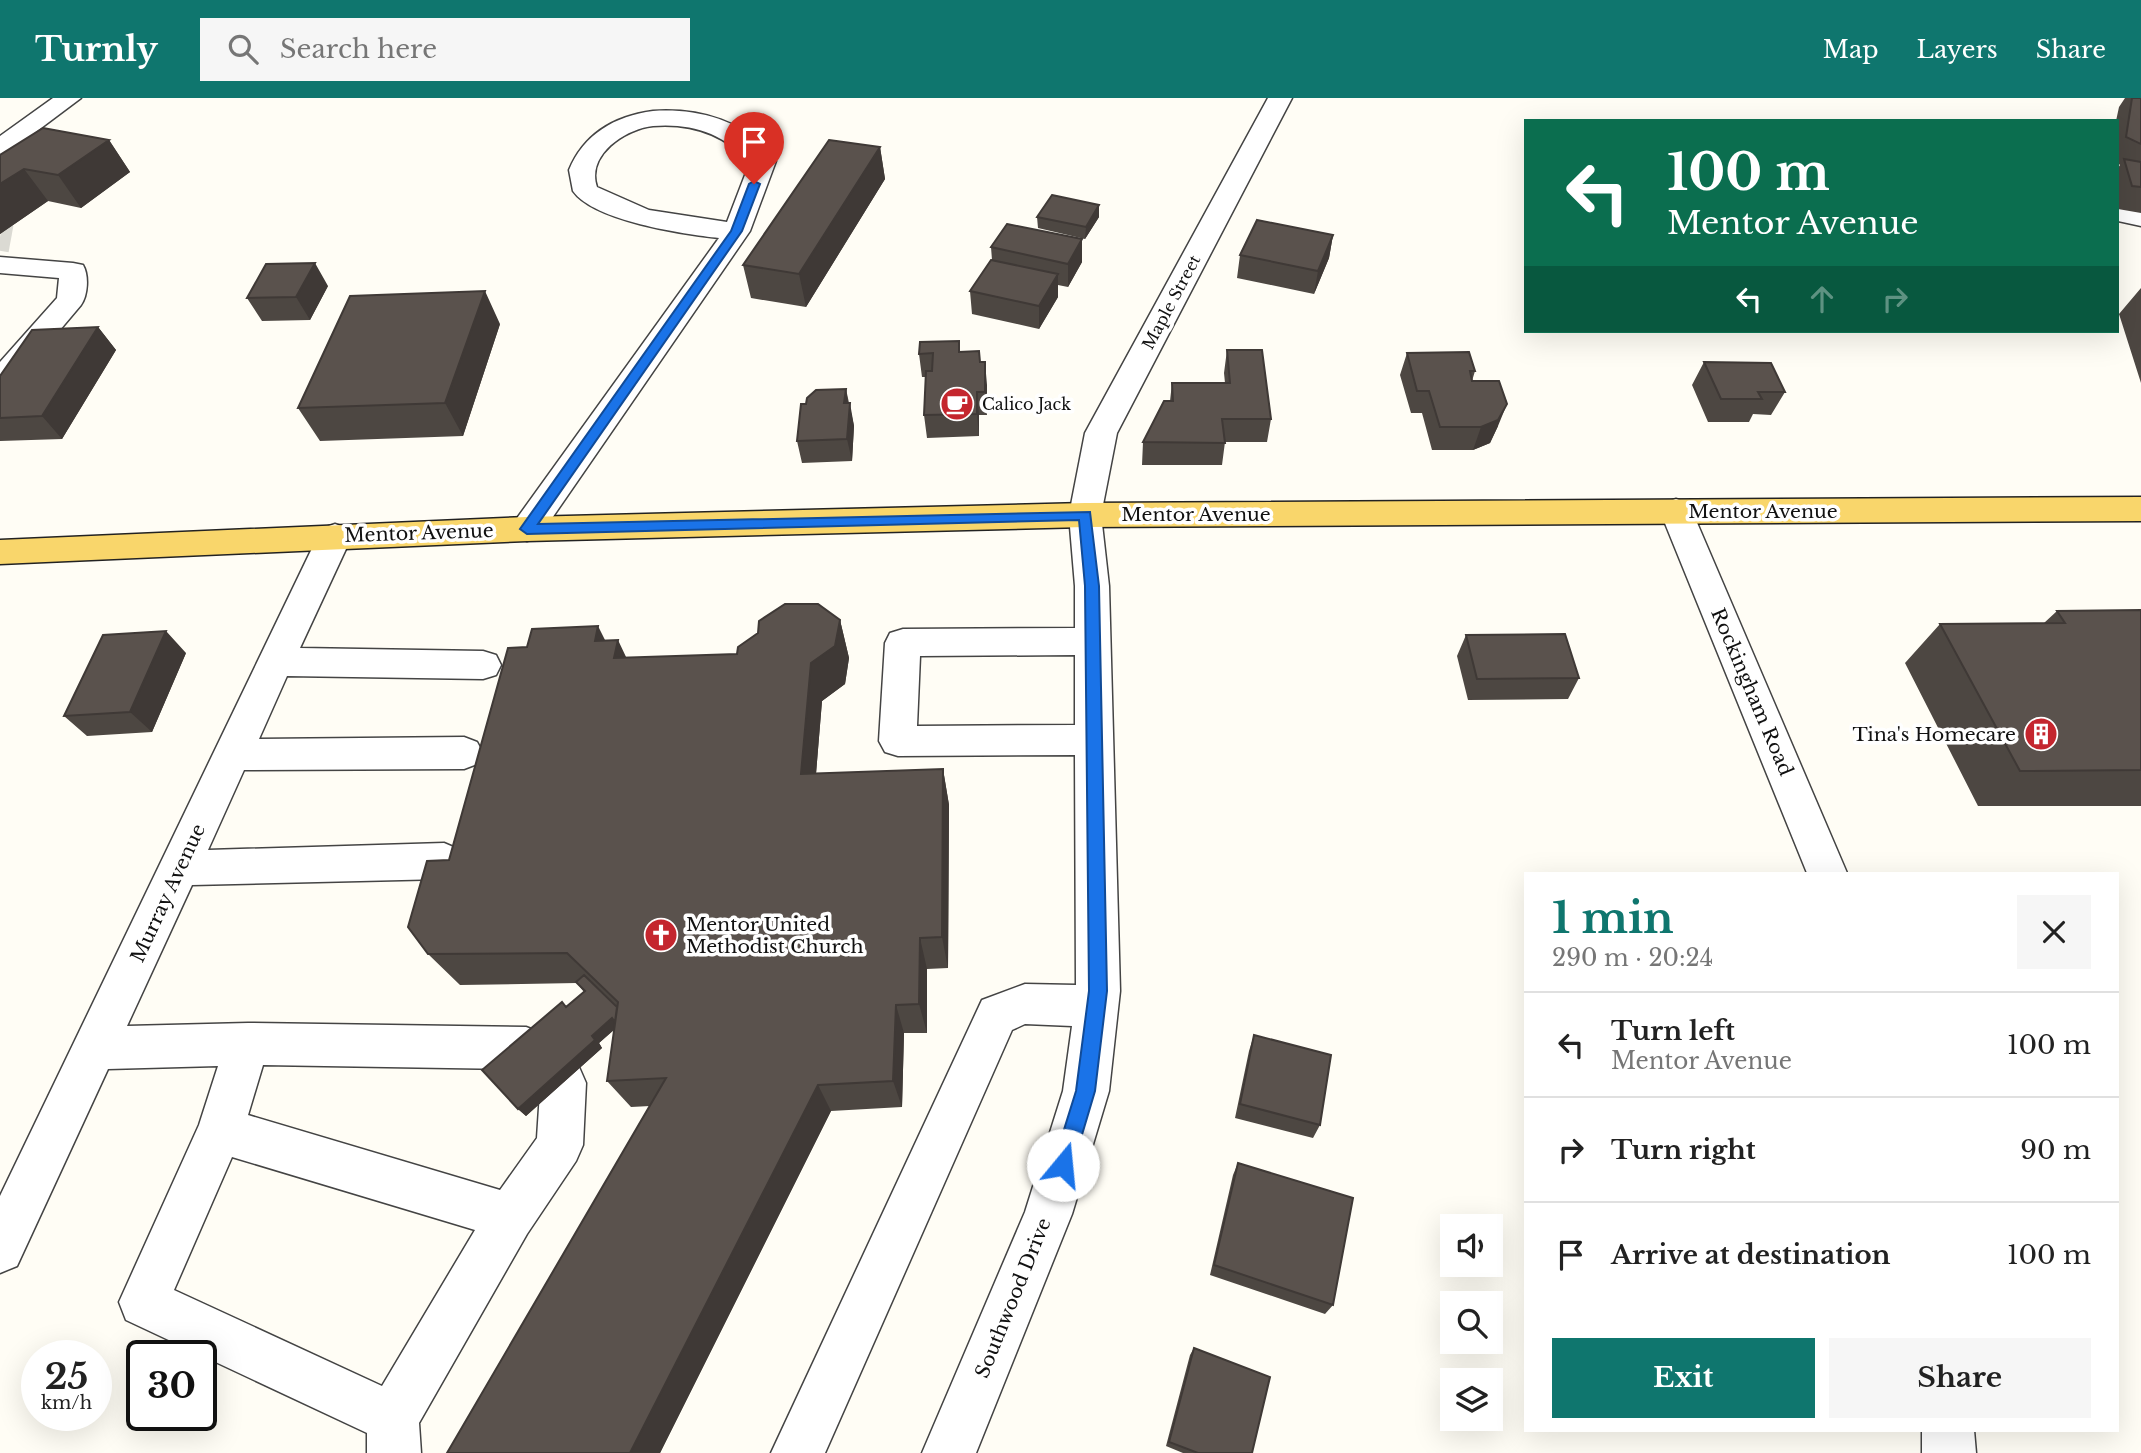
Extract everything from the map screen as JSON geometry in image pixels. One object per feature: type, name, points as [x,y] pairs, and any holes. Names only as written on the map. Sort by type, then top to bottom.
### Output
[{"type":"main road","name":"Mentor Avenue","points":[[0,552],[527,529],[1085,515],[2141,509]]},
{"type":"street","points":[[0,147],[69,98]]},
{"type":"street","name":"Maple Street","points":[[1085,515],[1101,433],[1280,98]]},
{"type":"street","points":[[527,529],[737,231],[763,161],[746,142],[706,123],[665,118],[633,121],[608,136],[590,152],[581,173],[586,191],[606,204],[654,219],[706,229],[737,231]]},
{"type":"street","points":[[2119,213],[2141,218]]},
{"type":"street","points":[[0,381],[71,299],[73,271],[12,258]]},
{"type":"street","points":[[0,358],[7,359],[0,365]]},
{"type":"street","name":"Rockingham Road","points":[[1676,511],[1827,872]]},
{"type":"street","name":"Southwood Drive","points":[[949,1453],[1048,1214],[1086,1091],[1096,1006],[1092,586],[1085,515]]},
{"type":"street","name":"Murray Avenue","points":[[0,1249],[335,536]]},
{"type":"street","points":[[1093,641],[904,643],[898,741],[1095,740]]},
{"type":"street","points":[[277,662],[483,665]]},
{"type":"street","points":[[232,755],[464,753]]},
{"type":"street","points":[[180,868],[444,862]]},
{"type":"street","points":[[798,1453],[997,1015],[1025,1004],[1096,1006]]},
{"type":"street","points":[[95,1048],[248,1044],[526,1048],[562,1083],[560,1144],[510,1217],[393,1435],[144,1302],[219,1130],[248,1044]]},
{"type":"street","points":[[219,1130],[510,1217]]},
{"type":"street","points":[[1948,1432],[1949,1453]]},
{"type":"building","points":[[2132,98],[2141,98],[2141,144],[2126,137]]},
{"type":"building","points":[[43,128],[109,140],[58,175],[24,169],[0,184],[0,155]]},
{"type":"building","points":[[829,140],[880,147],[799,274],[743,265]]},
{"type":"building","points":[[2124,159],[2141,162],[2141,187],[2132,186]]},
{"type":"building","points":[[1052,195],[1099,205],[1086,227],[1037,217]]},
{"type":"building","points":[[1257,220],[1333,235],[1318,271],[1240,255]]},
{"type":"building","points":[[1007,224],[1082,239],[1068,264],[991,247]]},
{"type":"building","points":[[991,260],[1058,274],[1039,306],[970,291]]},
{"type":"building","points":[[315,263],[296,297],[247,298],[266,264]]},
{"type":"building","points":[[485,291],[445,403],[298,408],[350,296]]},
{"type":"building","points":[[98,327],[42,416],[0,418],[0,376],[32,330]]},
{"type":"building","points":[[959,341],[959,352],[979,351],[980,362],[985,362],[985,392],[977,392],[977,414],[924,415],[926,371],[932,371],[933,353],[919,354],[920,342]]},
{"type":"building","points":[[1227,350],[1262,350],[1271,419],[1222,419],[1225,443],[1143,442],[1164,401],[1173,401],[1172,383],[1230,383]]},
{"type":"building","points":[[1469,352],[1475,371],[1470,371],[1472,381],[1499,381],[1507,404],[1498,420],[1481,427],[1440,427],[1429,391],[1417,391],[1407,353]]},
{"type":"building","points":[[1704,362],[1771,363],[1785,392],[1758,392],[1762,399],[1721,399]]},
{"type":"building","points":[[846,389],[844,403],[850,403],[847,439],[797,441],[801,404],[806,404],[807,398],[816,390]]},
{"type":"building","points":[[785,604],[818,604],[840,620],[835,646],[811,663],[801,774],[943,769],[942,937],[920,938],[919,1004],[896,1005],[893,1081],[818,1085],[630,1453],[447,1453],[666,1078],[607,1081],[618,1002],[567,953],[428,954],[408,927],[427,861],[449,860],[508,648],[527,647],[532,629],[598,626],[595,641],[618,640],[614,658],[737,654],[738,647],[758,633],[759,621]]},
{"type":"building","points":[[2141,610],[2141,770],[2020,771],[1940,624],[2065,623],[2057,611]]},
{"type":"building","points":[[166,631],[130,712],[64,716],[103,635]]},
{"type":"building","points":[[1565,634],[1579,678],[1477,679],[1466,635]]},
{"type":"building","points":[[584,975],[617,1007],[615,1022],[612,1018],[592,1036],[595,1040],[518,1109],[482,1070],[562,1002],[566,1007],[585,991],[576,982]]},
{"type":"building","points":[[1254,1035],[1331,1055],[1320,1125],[1240,1104]]},
{"type":"building","points":[[1238,1163],[1353,1198],[1333,1305],[1214,1265]]},
{"type":"building","points":[[1194,1348],[1270,1377],[1252,1453],[1198,1453],[1169,1442]]},
{"type":"tunnel","points":[[0,237],[11,239]]},
{"type":"place","name":"Calico Jack","points":[[957,404]]},
{"type":"place","name":"Tina's Homecare","points":[[2041,734]]},
{"type":"place","name":"Mentor United Methodist Church","points":[[661,935]]},
{"type":"route","points":[[754,184],[737,231],[527,529],[1085,515],[1092,586],[1098,991],[1086,1091],[1063,1165]]}]
